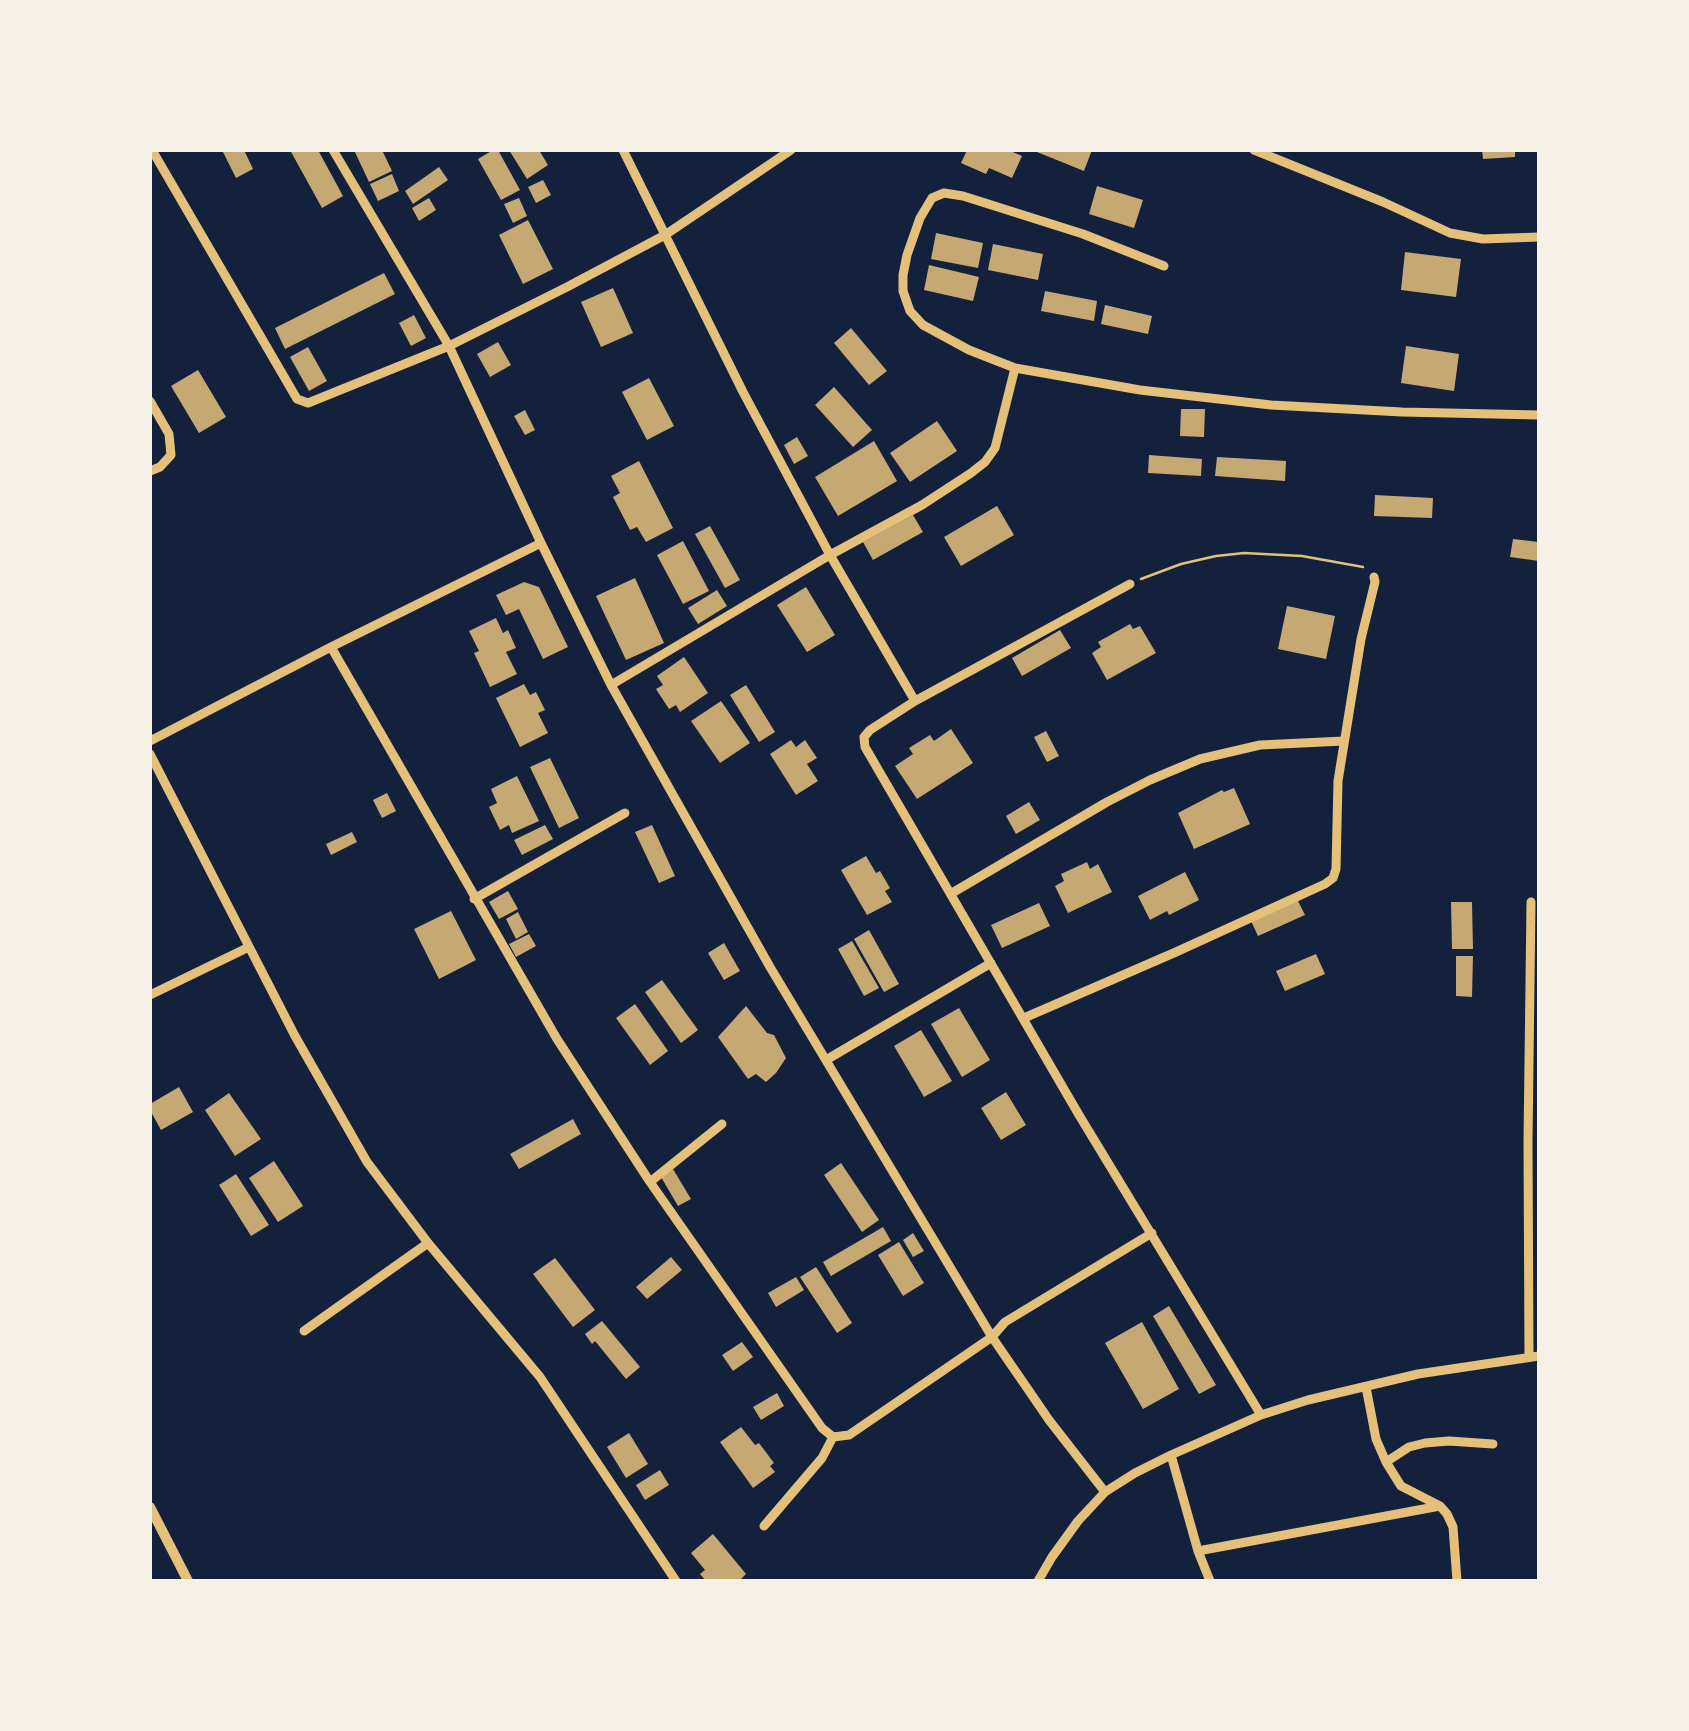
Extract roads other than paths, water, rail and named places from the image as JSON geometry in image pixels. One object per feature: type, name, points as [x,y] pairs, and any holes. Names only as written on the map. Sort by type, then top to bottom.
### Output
[{"type":"street","points":[[152,150],[297,400],[308,403],[449,346],[665,235],[791,150]]},
{"type":"street","points":[[333,150],[449,346],[540,544],[611,685],[770,968],[992,1336],[1049,1420],[1105,1492]]},
{"type":"street","points":[[623,150],[830,555],[914,701]]},
{"type":"street","points":[[1254,150],[1383,202],[1450,234],[1483,239],[1539,237]]},
{"type":"street","points":[[1164,266],[1083,234],[944,193],[932,198],[920,218],[907,255],[903,291],[910,311],[923,326],[1015,368],[1140,390],[1271,405],[1539,415]]},
{"type":"street","points":[[611,685],[922,505],[985,462],[995,448],[1015,368]]},
{"type":"street","points":[[150,401],[169,434],[170,455],[150,471]]},
{"type":"street","points":[[150,741],[540,544]]},
{"type":"street","points":[[1024,1018],[1332,878],[1336,869],[1338,781],[1360,639],[1374,577]]},
{"type":"street","points":[[1130,584],[914,701],[870,730],[864,737],[865,747],[1261,1415]]},
{"type":"street","points":[[331,647],[557,1039],[650,1182],[822,1428],[833,1436],[849,1435],[992,1336],[1005,1322],[1152,1233]]},
{"type":"street","points":[[952,893],[1107,802],[1200,758],[1260,745],[1344,741]]},
{"type":"street","points":[[150,754],[295,1036],[367,1162],[428,1243],[540,1377],[676,1581]]},
{"type":"street","points":[[474,899],[624,813]]},
{"type":"street","points":[[1038,1581],[1078,1521],[1105,1492],[1171,1455],[1261,1415],[1418,1374],[1534,1356],[1530,902]]},
{"type":"street","points":[[150,995],[249,947]]},
{"type":"street","points":[[826,1060],[991,962]]},
{"type":"street","points":[[650,1182],[722,1124]]},
{"type":"street","points":[[304,1332],[428,1243]]},
{"type":"street","points":[[1366,1387],[1376,1440],[1401,1486],[1440,1506],[1447,1514],[1453,1527],[1456,1581]]},
{"type":"street","points":[[764,1526],[822,1458],[833,1436]]},
{"type":"street","points":[[1386,1462],[1408,1447],[1425,1443],[1493,1444]]},
{"type":"street","points":[[1171,1455],[1210,1581]]},
{"type":"street","points":[[1198,1551],[1440,1506]]},
{"type":"street","points":[[150,1508],[188,1581]]}]
